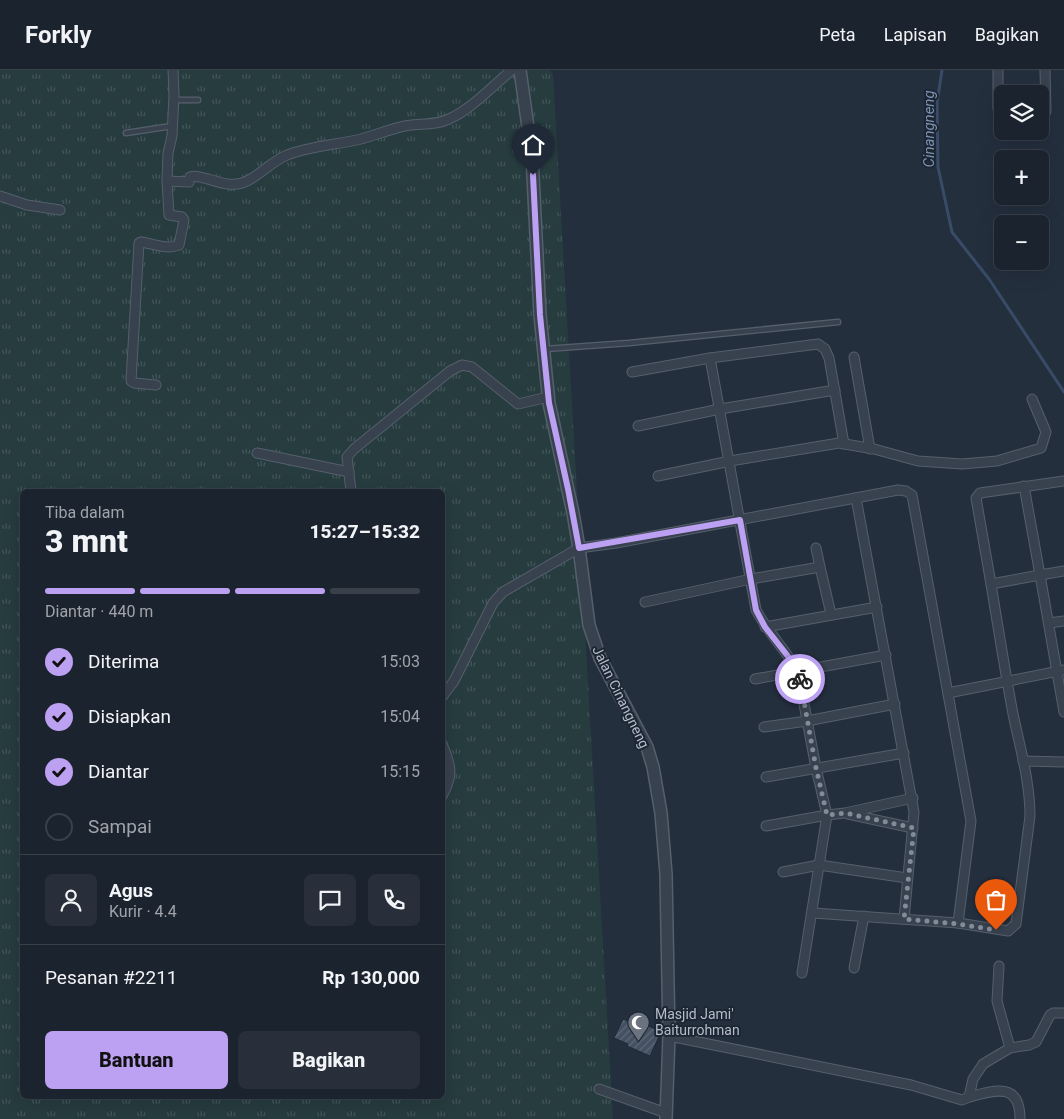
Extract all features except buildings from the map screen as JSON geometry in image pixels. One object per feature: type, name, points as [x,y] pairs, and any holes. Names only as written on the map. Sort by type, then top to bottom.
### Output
[{"type":"street","points":[[156,385],[134,383],[131,381],[134,302],[139,243],[175,247],[181,241],[184,220],[182,217],[169,215],[166,181],[172,126],[173,70]]},
{"type":"street","points":[[166,181],[189,182],[190,177],[194,176],[213,182],[234,185],[258,174],[267,166],[286,155],[361,139],[406,126],[437,124],[450,119],[463,110],[512,70]]},
{"type":"street","name":"Jalan Cinangneng","points":[[520,70],[532,156],[540,315],[548,397],[579,548],[589,625],[594,644],[611,681],[647,747],[653,767],[661,813],[666,874],[669,1036],[666,1116]]},
{"type":"street","points":[[998,70],[998,85]]},
{"type":"street","points":[[1045,70],[1045,85]]},
{"type":"street","points":[[0,196],[27,205],[60,210]]},
{"type":"street","points":[[632,372],[710,358],[818,344],[825,349],[830,358],[844,444]]},
{"type":"street","points":[[854,357],[870,449]]},
{"type":"street","points":[[710,358],[756,610],[765,627],[794,664],[798,672],[827,815],[802,974]]},
{"type":"street","points":[[351,489],[347,457],[354,449],[450,371],[462,365],[472,367],[518,404],[548,397]]},
{"type":"street","points":[[638,426],[720,409],[835,390]]},
{"type":"street","points":[[658,476],[839,443],[918,461],[962,464],[997,461],[1041,448],[1046,432],[1032,399]]},
{"type":"street","points":[[257,453],[348,472]]},
{"type":"street","points":[[813,912],[958,924],[1008,931],[1016,924],[1030,804],[976,498],[980,493],[1064,481]]},
{"type":"street","points":[[1024,486],[1048,623],[1060,671],[1064,712]]},
{"type":"street","points":[[445,693],[454,681],[497,598],[579,548],[898,490],[906,491],[912,494],[971,821],[958,924]]},
{"type":"street","points":[[856,498],[912,798],[914,828],[904,919]]},
{"type":"street","points":[[816,548],[831,614]]},
{"type":"street","points":[[646,602],[751,579],[820,567]]},
{"type":"street","points":[[991,584],[1064,570]]},
{"type":"street","points":[[765,627],[877,606]]},
{"type":"street","points":[[1048,623],[1064,621]]},
{"type":"street","points":[[755,679],[886,655]]},
{"type":"street","points":[[948,693],[1060,671]]},
{"type":"street","points":[[764,727],[807,721],[895,704]]},
{"type":"street","points":[[445,752],[451,768],[450,781],[445,790]]},
{"type":"street","points":[[766,777],[904,753]]},
{"type":"street","points":[[1023,761],[1064,762]]},
{"type":"street","points":[[766,826],[845,813],[912,798]]},
{"type":"street","points":[[845,813],[914,828]]},
{"type":"street","points":[[783,872],[819,865],[907,878]]},
{"type":"street","points":[[854,968],[864,916]]},
{"type":"street","points":[[999,966],[997,1001],[1010,1048]]},
{"type":"street","points":[[969,1097],[970,1087],[978,1070],[988,1060],[1010,1048],[1029,1046],[1036,1042],[1050,1015],[1053,1013],[1064,1014]]},
{"type":"street","points":[[669,1036],[911,1086],[958,1100],[1004,1091],[1014,1097],[1019,1104],[1020,1119]]},
{"type":"street","points":[[599,1089],[666,1116]]},
{"type":"lane","points":[[173,100],[198,100]]},
{"type":"lane","points":[[126,133],[172,126]]},
{"type":"lane","points":[[544,349],[629,343],[838,322]]},
{"type":"green space","points":[[0,70],[549,70],[553,74],[613,1119],[0,1119]]},
{"type":"waterway","name":"Cinangneng","points":[[942,70],[937,103],[938,167],[952,232],[989,279],[1064,392]]},
{"type":"way so far","points":[[800,679],[816,768],[827,815],[845,813],[914,828],[904,919],[996,930]]},
{"type":"place","name":"Masjid Jami' Baiturrohman","points":[[639,1041]]},
{"type":"route","points":[[533,175],[540,315],[549,403],[579,548],[740,520],[756,610],[765,627],[794,664],[800,679]]}]
